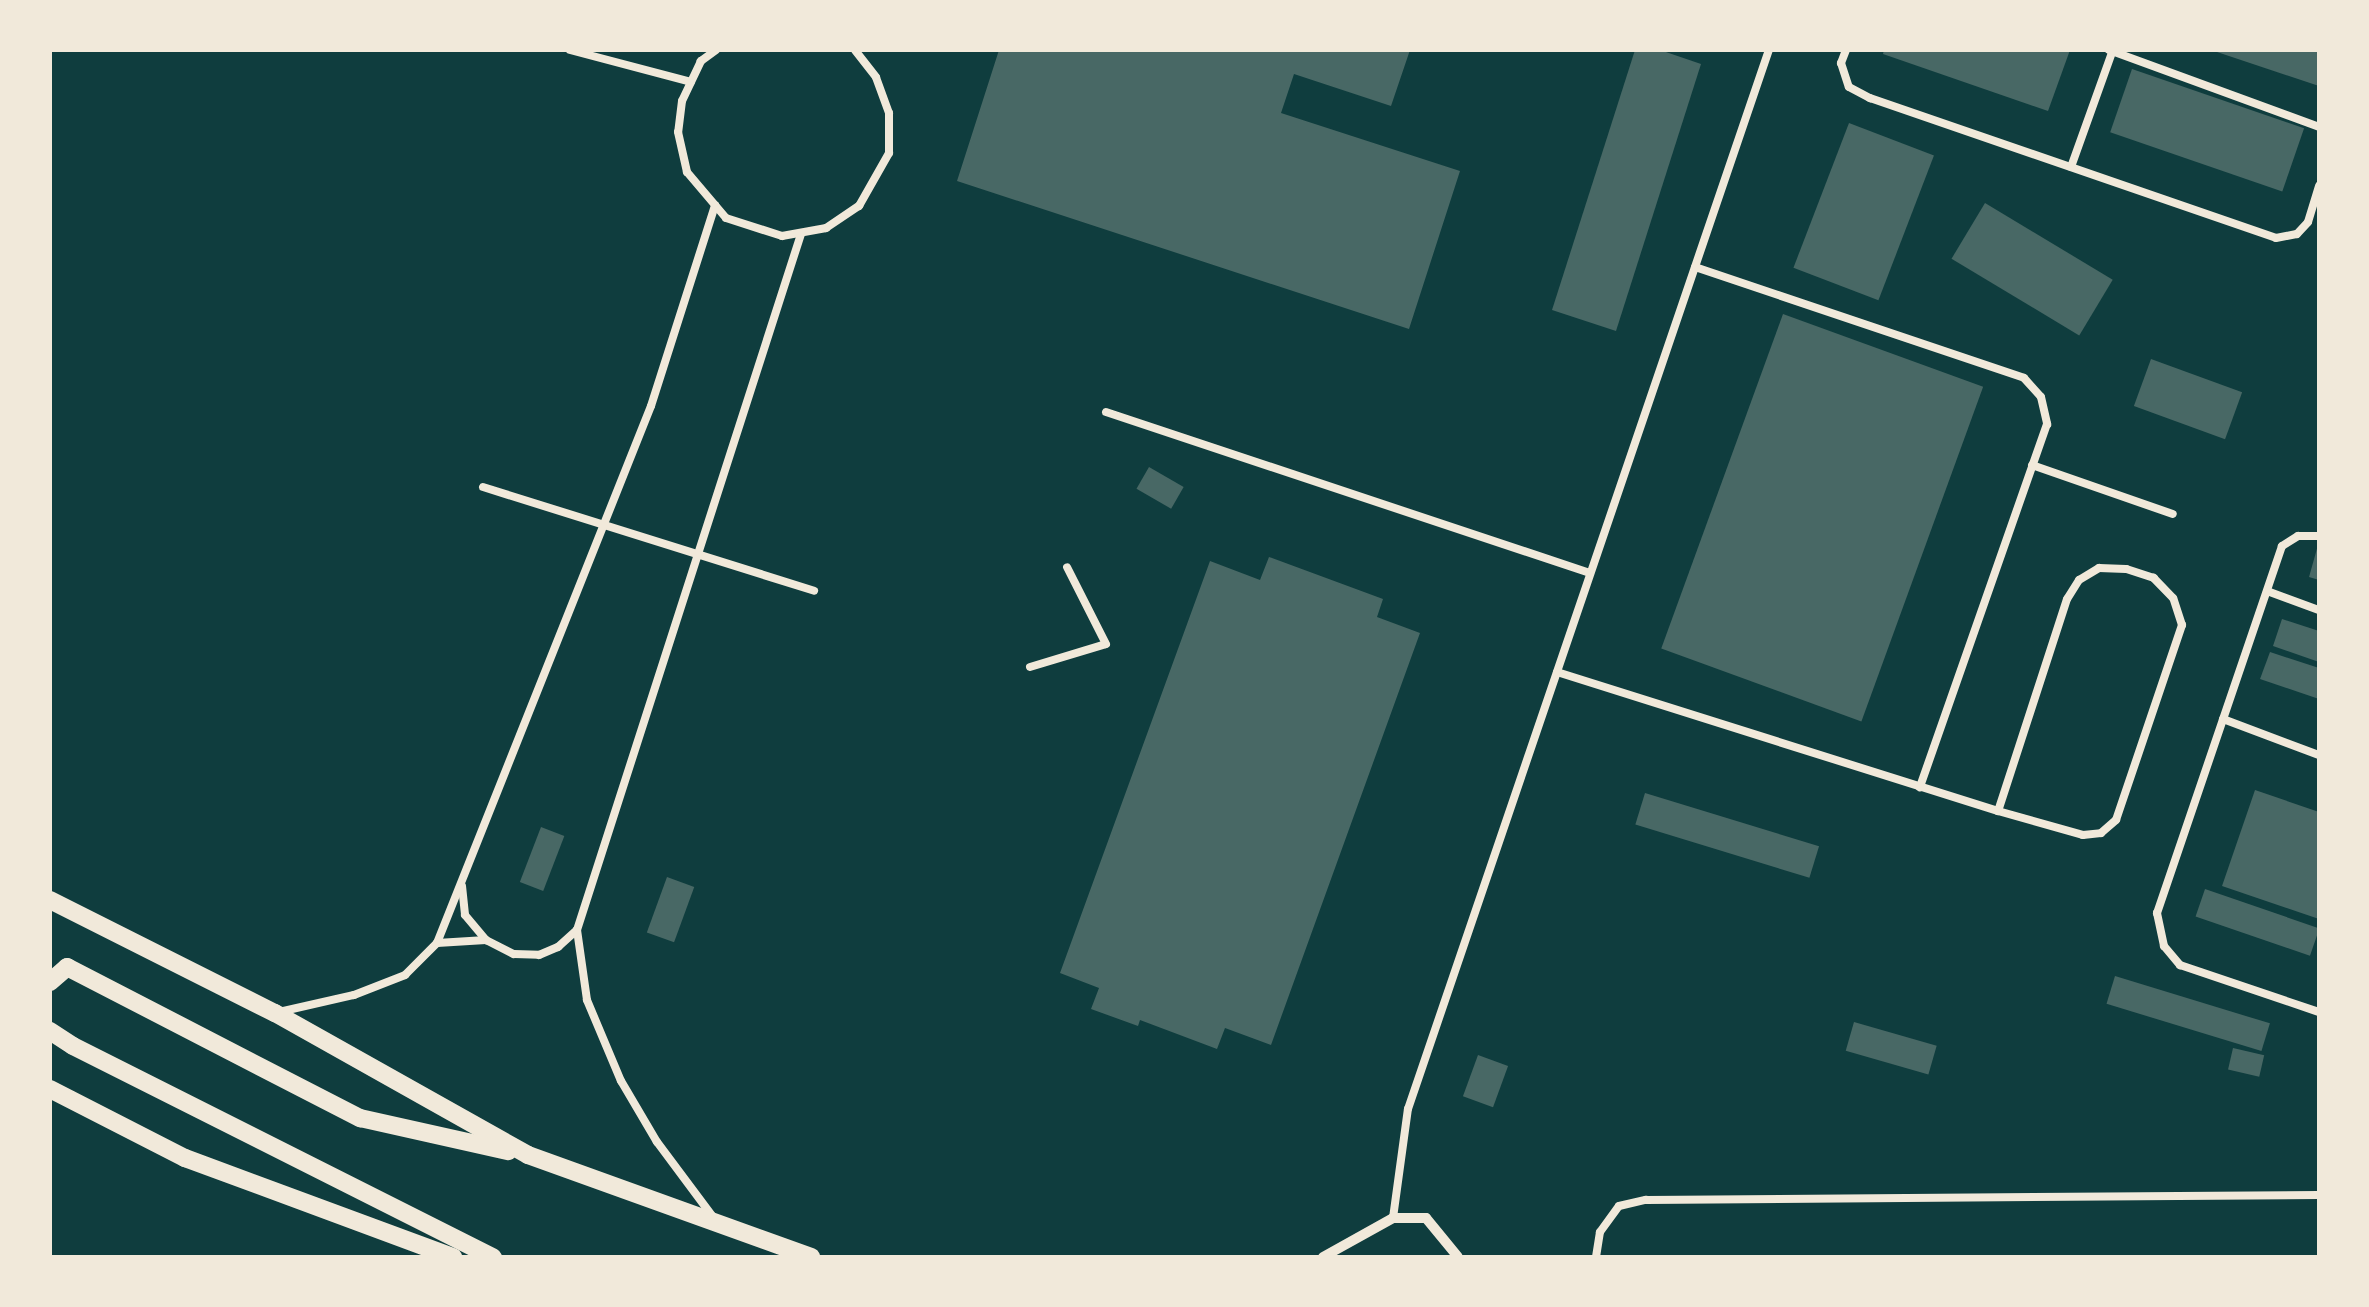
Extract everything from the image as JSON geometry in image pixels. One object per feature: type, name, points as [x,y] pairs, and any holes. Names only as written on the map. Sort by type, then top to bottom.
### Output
[{"type":"street","points":[[50,888],[112,932]]},
{"type":"street","points":[[50,900],[275,1013],[528,1155]]},
{"type":"street","points":[[50,982],[67,967],[360,1118],[528,1155],[811,1257]]},
{"type":"street","points":[[50,1030],[492,1257]]},
{"type":"street","points":[[50,1090],[185,1158],[453,1257]]},
{"type":"street","points":[[1322,1257],[1393,1218],[1426,1218],[1458,1257]]},
{"type":"lane","points":[[570,50],[691,82]]},
{"type":"lane","points":[[716,50],[701,62],[682,101],[678,132],[687,172],[726,218],[782,236],[826,228],[859,206],[889,152],[889,113],[876,77],[854,50]]},
{"type":"lane","points":[[1393,1218],[1408,1108],[1769,50]]},
{"type":"lane","points":[[1846,50],[1841,63],[1849,86],[1870,98],[2276,238],[2296,234],[2308,222],[2319,186]]},
{"type":"lane","points":[[2071,167],[2112,50],[2319,127]]},
{"type":"lane","points":[[275,1013],[354,995],[404,976],[437,943],[651,406],[715,205]]},
{"type":"lane","points":[[715,1221],[657,1142],[621,1081],[587,1000],[577,930],[802,234]]},
{"type":"lane","points":[[1695,267],[2024,378],[2040,397],[2047,424],[1920,788]]},
{"type":"lane","points":[[1106,412],[1590,573]]},
{"type":"lane","points":[[2032,465],[2172,514]]},
{"type":"lane","points":[[483,487],[814,591]]},
{"type":"lane","points":[[2319,536],[2298,536],[2282,546],[2157,913],[2164,946],[2180,965],[2319,1012]]},
{"type":"lane","points":[[1030,667],[1106,644],[1068,567]]},
{"type":"lane","points":[[1557,672],[1998,812],[2083,834],[2100,833],[2116,820],[2182,626],[2174,598],[2154,578],[2126,569],[2099,568],[2079,580],[2067,599],[1998,812]]},
{"type":"lane","points":[[2266,591],[2319,610]]},
{"type":"lane","points":[[2223,719],[2319,755]]},
{"type":"lane","points":[[462,882],[465,915],[486,940],[514,954],[539,955],[577,930]]},
{"type":"lane","points":[[437,943],[486,940]]},
{"type":"lane","points":[[1596,1257],[1600,1232],[1619,1206],[1646,1200],[2319,1195]]},
{"type":"building","points":[[999,50],[1410,50],[1391,106],[1294,74],[1281,113],[1460,171],[1409,329],[957,181]]},
{"type":"building","points":[[1635,50],[1660,50],[1701,64],[1616,331],[1552,310]]},
{"type":"building","points":[[1884,50],[2070,50],[2048,111],[1883,54]]},
{"type":"building","points":[[2319,50],[2319,86],[2214,51]]},
{"type":"building","points":[[2132,69],[2304,128],[2282,192],[2110,132]]},
{"type":"building","points":[[1849,123],[1934,156],[1878,300],[1793,268]]},
{"type":"building","points":[[1985,203],[2113,280],[2079,335],[1952,259]]},
{"type":"building","points":[[1783,314],[1983,387],[1861,721],[1661,649]]},
{"type":"building","points":[[2151,359],[2242,392],[2225,439],[2134,406]]},
{"type":"building","points":[[1149,467],[1184,487],[1171,509],[1136,489]]},
{"type":"building","points":[[2319,546],[2319,580],[2309,577]]},
{"type":"building","points":[[1269,557],[1383,599],[1377,617],[1420,633],[1271,1045],[1225,1028],[1217,1049],[1140,1020],[1138,1026],[1091,1009],[1099,988],[1060,973],[1210,561],[1260,580]]},
{"type":"building","points":[[2282,619],[2319,631],[2319,662],[2273,646]]},
{"type":"building","points":[[2270,652],[2319,668],[2319,699],[2260,679]]},
{"type":"building","points":[[2255,790],[2319,812],[2319,919],[2222,886]]},
{"type":"building","points":[[1645,793],[1819,846],[1809,878],[1635,825]]},
{"type":"building","points":[[541,827],[564,836],[543,891],[520,882]]},
{"type":"building","points":[[667,877],[694,887],[674,942],[647,932]]},
{"type":"building","points":[[2205,889],[2319,928],[2310,956],[2196,916]]},
{"type":"building","points":[[2115,976],[2270,1023],[2261,1051],[2107,1004]]},
{"type":"building","points":[[1854,1022],[1937,1046],[1928,1075],[1846,1051]]},
{"type":"building","points":[[2233,1048],[2264,1055],[2259,1077],[2228,1069]]},
{"type":"building","points":[[1478,1055],[1508,1066],[1493,1107],[1463,1096]]}]
